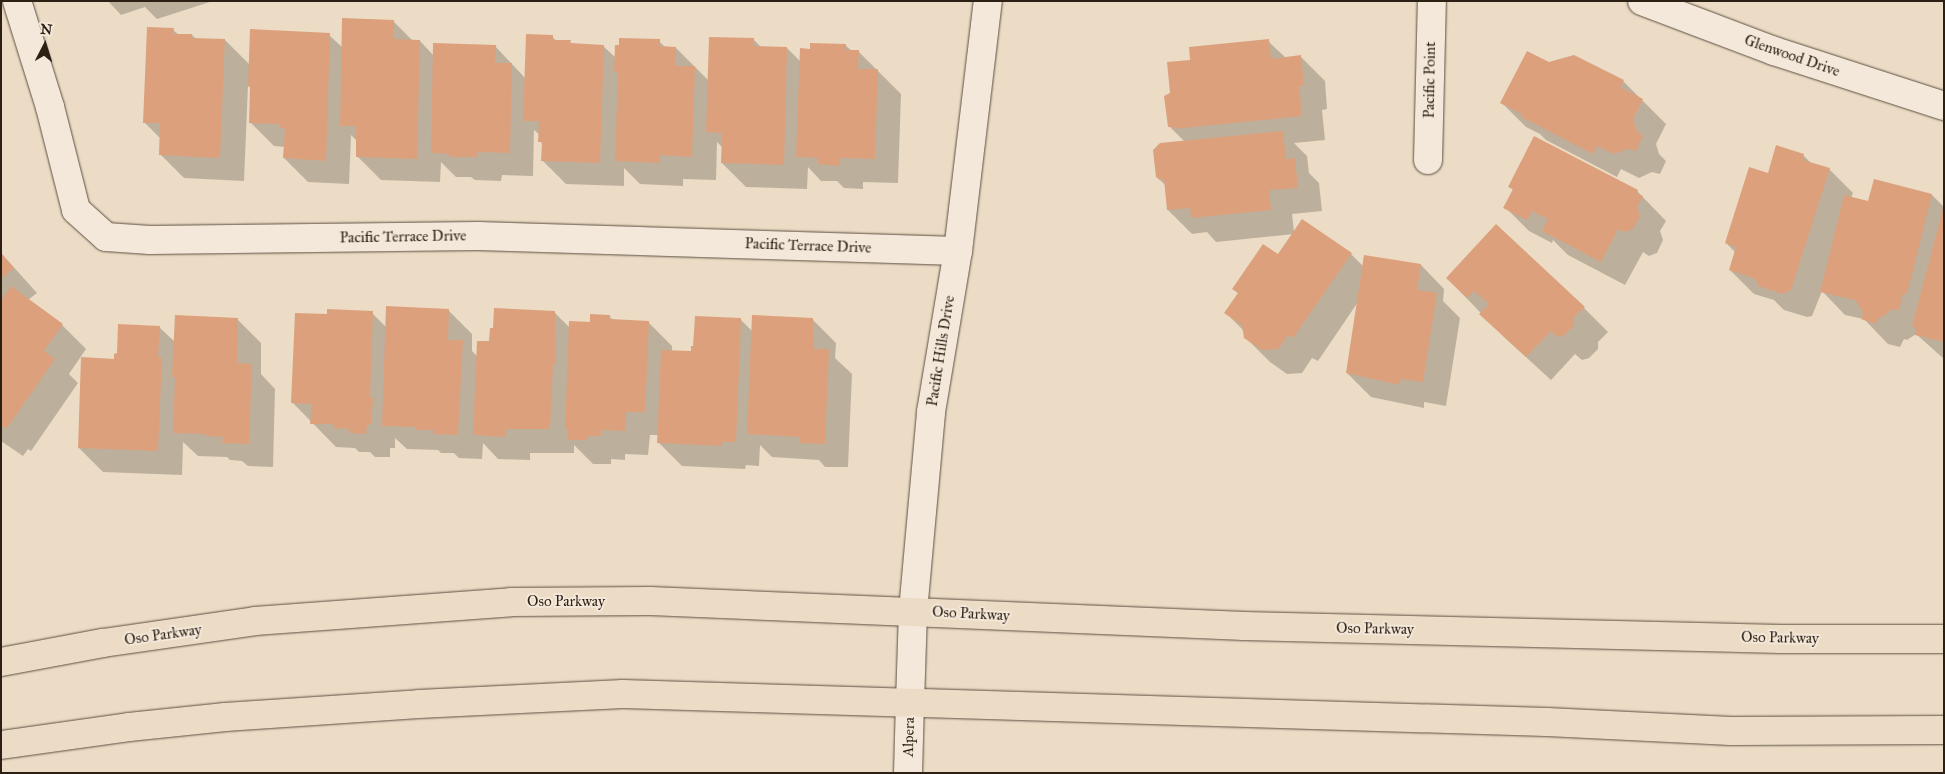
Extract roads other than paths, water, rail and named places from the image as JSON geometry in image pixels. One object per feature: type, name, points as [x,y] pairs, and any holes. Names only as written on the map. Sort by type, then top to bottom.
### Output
[{"type":"main road","name":"Oso Parkway","points":[[1,662],[103,643],[255,622],[511,602],[650,601],[1244,626],[1781,639],[1944,639]]},
{"type":"main road","points":[[1,745],[225,717],[438,703],[623,694],[1547,722],[1731,730],[1944,730]]},
{"type":"street","name":"Pacific Terrace Drive","points":[[17,1],[50,107],[76,210],[106,236],[150,240],[478,236],[958,251]]},
{"type":"street","name":"Pacific Hills Drive","points":[[910,702],[913,611],[931,412],[958,251],[988,1]]},
{"type":"street","name":"Pacific Point","points":[[1428,160],[1432,1]]},
{"type":"street","name":"Glenwood Drive","points":[[1642,1],[1774,51],[1944,106]]},
{"type":"street","name":"Alpera","points":[[908,773],[910,702]]}]
